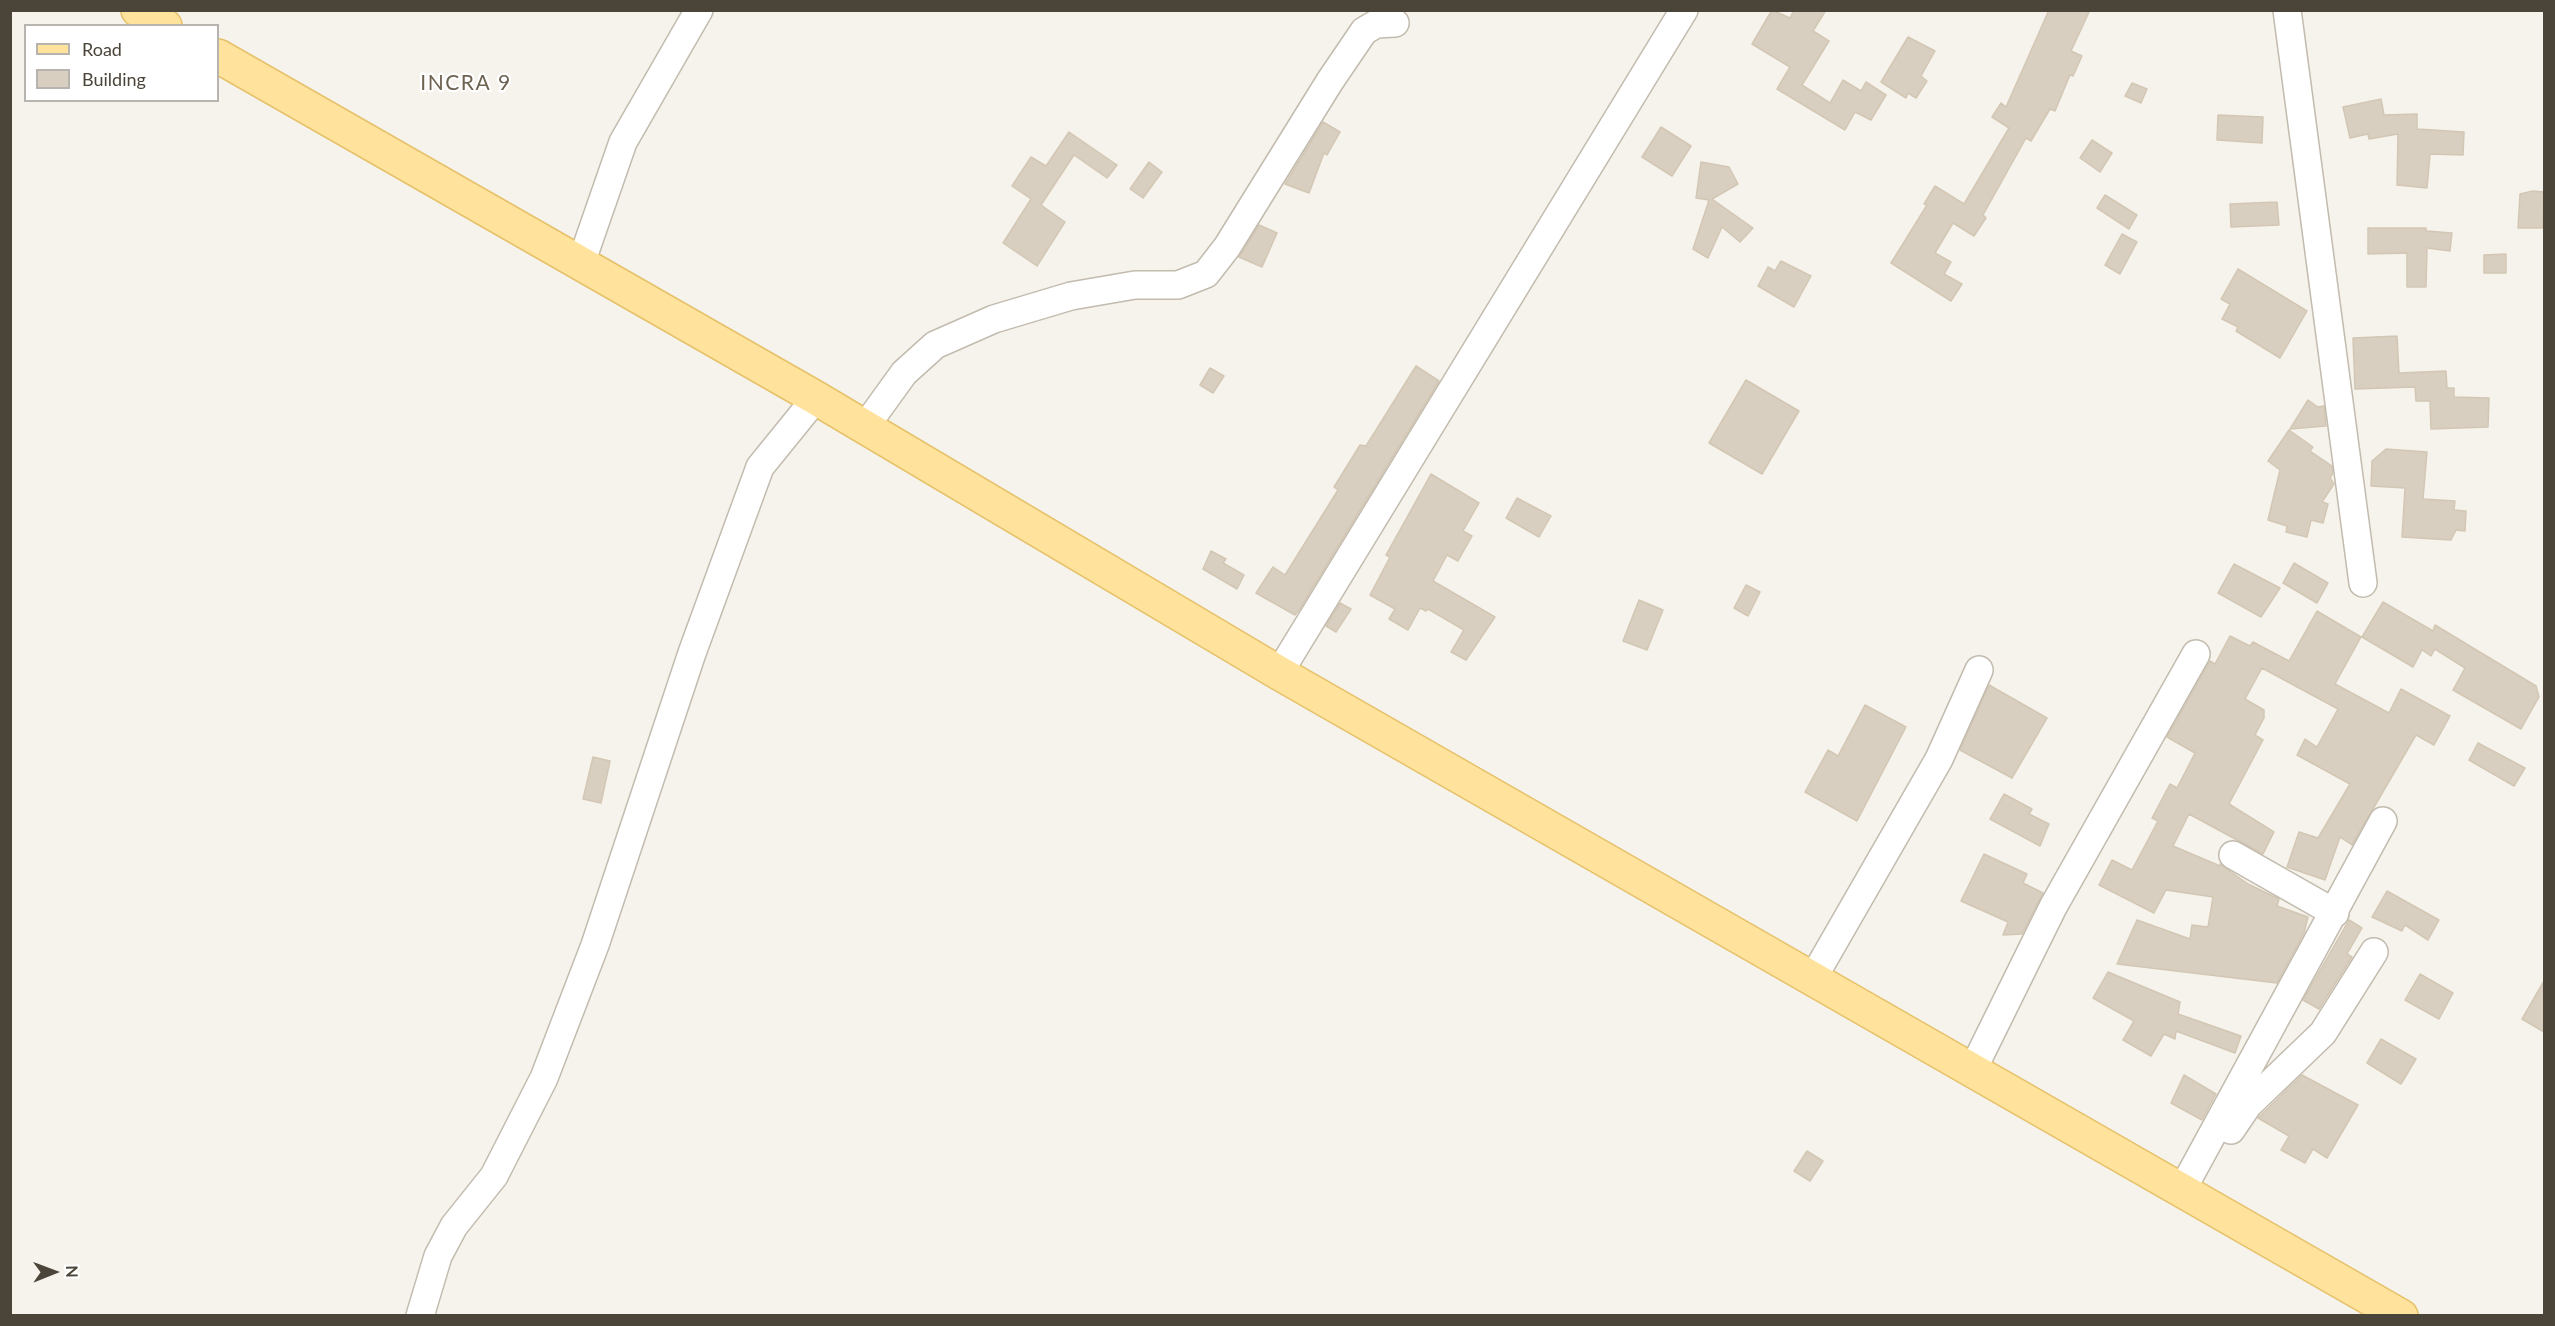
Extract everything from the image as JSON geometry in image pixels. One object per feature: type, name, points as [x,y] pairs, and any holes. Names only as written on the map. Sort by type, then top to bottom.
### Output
[{"type":"main road","points":[[138,10],[162,24]]},
{"type":"main road","points":[[219,57],[816,398],[1279,673],[2401,1316]]},
{"type":"street","points":[[581,263],[623,142],[699,10]]},
{"type":"street","points":[[1279,673],[1684,10]]},
{"type":"street","points":[[2287,10],[2363,584]]},
{"type":"street","points":[[865,427],[904,373],[935,345],[994,319],[1071,296],[1135,285],[1178,285],[1206,274],[1227,247],[1330,81],[1364,31],[1376,24],[1395,23]]},
{"type":"street","points":[[420,1316],[443,1246],[454,1226],[494,1176],[544,1078],[596,945],[692,653],[760,467],[816,398]]},
{"type":"street","points":[[1973,1069],[2053,907],[2196,654]]},
{"type":"street","points":[[1813,978],[1939,759],[1979,670]]},
{"type":"street","points":[[2182,1190],[2335,913],[2383,821]]},
{"type":"street","points":[[2233,855],[2335,913]]},
{"type":"street","points":[[2198,1161],[2216,1153],[2248,1105],[2323,1033],[2374,952]]},
{"type":"building","points":[[1772,10],[1790,18],[1794,10],[1826,10],[1813,31],[1829,41],[1802,85],[1830,103],[1843,80],[1861,91],[1866,82],[1886,95],[1871,120],[1855,112],[1845,130],[1777,89],[1790,67],[1752,44]]},
{"type":"building","points":[[2049,10],[2090,10],[2071,51],[2082,56],[2073,76],[2070,75],[2055,111],[2050,109],[2031,141],[2026,138],[1983,215],[1986,218],[1974,236],[1953,223],[1935,253],[1951,262],[1944,274],[1962,284],[1951,301],[1891,263],[1927,205],[1924,204],[1935,186],[1964,204],[2009,128],[1992,117],[2001,103],[2006,107]]},
{"type":"building","points":[[1908,37],[1935,51],[1921,76],[1927,81],[1916,98],[1908,93],[1906,98],[1881,82]]},
{"type":"building","points":[[2132,83],[2147,89],[2141,103],[2125,96]]},
{"type":"building","points":[[2381,99],[2384,115],[2417,114],[2417,129],[2464,132],[2463,155],[2430,154],[2427,188],[2397,185],[2398,134],[2369,139],[2368,134],[2350,138],[2343,107]]},
{"type":"building","points":[[2218,115],[2263,117],[2262,143],[2217,140]]},
{"type":"building","points":[[1323,122],[1340,132],[1327,155],[1324,153],[1309,193],[1285,184]]},
{"type":"building","points":[[1661,127],[1691,146],[1672,176],[1642,157]]},
{"type":"building","points":[[1069,132],[1117,165],[1107,178],[1074,155],[1041,205],[1065,222],[1037,266],[1003,243],[1031,199],[1012,186],[1031,157],[1046,166]]},
{"type":"building","points":[[2092,140],[2112,153],[2100,172],[2080,158]]},
{"type":"building","points":[[1149,162],[1162,172],[1143,198],[1130,189]]},
{"type":"building","points":[[1701,162],[1729,167],[1738,184],[1712,199],[1753,228],[1740,242],[1722,227],[1708,258],[1693,249],[1709,200],[1696,198]]},
{"type":"building","points":[[2533,191],[2544,192],[2543,228],[2518,228],[2520,194]]},
{"type":"building","points":[[2105,195],[2137,215],[2129,229],[2097,208]]},
{"type":"building","points":[[2277,202],[2279,225],[2231,227],[2230,204]]},
{"type":"building","points":[[1259,225],[1277,233],[1262,267],[1239,257]]},
{"type":"building","points":[[2368,228],[2426,228],[2426,231],[2452,233],[2450,251],[2427,248],[2426,287],[2407,287],[2407,253],[2368,254]]},
{"type":"building","points":[[2122,234],[2137,242],[2120,274],[2105,265]]},
{"type":"building","points":[[2506,254],[2506,273],[2484,273],[2484,255]]},
{"type":"building","points":[[1781,261],[1811,276],[1794,307],[1758,286],[1768,267],[1775,271]]},
{"type":"building","points":[[2238,269],[2307,311],[2280,358],[2236,331],[2238,327],[2222,319],[2230,304],[2221,299]]},
{"type":"building","points":[[2397,336],[2399,373],[2446,371],[2447,388],[2454,388],[2454,397],[2489,398],[2488,427],[2431,429],[2430,401],[2416,401],[2415,387],[2355,389],[2353,338]]},
{"type":"building","points":[[1416,366],[1439,381],[1299,610],[1295,615],[1256,593],[1273,567],[1285,575],[1338,490],[1334,487],[1360,445],[1366,446]]},
{"type":"building","points":[[1210,368],[1224,376],[1213,393],[1200,385]]},
{"type":"building","points":[[1746,380],[1799,411],[1762,474],[1709,443]]},
{"type":"building","points":[[2308,400],[2318,407],[2324,406],[2326,426],[2290,429]]},
{"type":"building","points":[[2289,430],[2313,447],[2310,451],[2332,466],[2333,473],[2330,478],[2334,484],[2322,502],[2328,504],[2323,523],[2311,520],[2307,537],[2286,532],[2287,526],[2268,520],[2280,470],[2268,461]]},
{"type":"building","points":[[2386,449],[2427,452],[2423,499],[2455,501],[2454,510],[2466,511],[2465,531],[2456,530],[2451,540],[2402,537],[2405,488],[2371,486],[2372,461]]},
{"type":"building","points":[[1431,474],[1479,503],[1463,531],[1472,536],[1458,561],[1447,555],[1433,581],[1495,617],[1466,660],[1451,652],[1464,630],[1428,609],[1426,611],[1420,608],[1408,630],[1389,619],[1395,609],[1370,595],[1390,557],[1386,555]]},
{"type":"building","points":[[1517,498],[1551,516],[1539,537],[1506,518]]},
{"type":"building","points":[[1211,551],[1226,559],[1223,563],[1244,575],[1237,589],[1203,569]]},
{"type":"building","points":[[2294,563],[2328,583],[2317,603],[2283,583]]},
{"type":"building","points":[[2234,564],[2280,588],[2261,617],[2218,593]]},
{"type":"building","points":[[1746,585],[1760,592],[1748,616],[1734,608]]},
{"type":"building","points":[[1639,600],[1663,610],[1647,650],[1623,641]]},
{"type":"building","points":[[2383,602],[2433,631],[2435,625],[2536,686],[2539,697],[2521,729],[2453,690],[2465,668],[2435,649],[2431,656],[2422,650],[2413,667],[2362,637]]},
{"type":"building","points":[[1340,603],[1351,609],[1336,632],[1326,626]]},
{"type":"building","points":[[2317,611],[2361,637],[2335,684],[2389,713],[2401,689],[2450,716],[2434,745],[2416,735],[2352,845],[2340,837],[2325,880],[2287,867],[2299,832],[2318,838],[2350,784],[2297,755],[2305,739],[2317,747],[2338,709],[2262,668],[2245,699],[2264,710],[2264,718],[2255,735],[2263,740],[2229,804],[2274,832],[2263,854],[2189,814],[2173,846],[2220,866],[2220,864],[2248,884],[2279,899],[2277,906],[2308,917],[2304,933],[2277,983],[2117,964],[2137,920],[2190,939],[2192,925],[2208,927],[2213,897],[2166,890],[2154,913],[2099,885],[2112,860],[2132,870],[2158,821],[2152,818],[2170,784],[2177,788],[2195,753],[2167,737],[2210,661],[2215,664],[2230,636],[2250,646],[2253,642],[2289,661]]},
{"type":"building","points":[[1989,685],[2047,718],[2012,778],[1960,750]]},
{"type":"building","points":[[1865,705],[1906,727],[1857,821],[1805,792],[1828,750],[1838,756]]},
{"type":"building","points":[[2478,743],[2525,768],[2514,786],[2469,760]]},
{"type":"building","points":[[593,757],[610,761],[601,803],[583,799]]},
{"type":"building","points":[[2004,794],[2032,809],[2029,814],[2049,824],[2040,846],[1990,819]]},
{"type":"building","points":[[1984,854],[2027,874],[2023,883],[2043,893],[2022,934],[2003,935],[2008,922],[1961,901]]},
{"type":"building","points":[[2387,891],[2439,920],[2428,940],[2405,925],[2402,931],[2372,917]]},
{"type":"building","points":[[2349,920],[2362,928],[2347,954],[2352,957],[2319,1009],[2303,1000]]},
{"type":"building","points":[[2108,972],[2180,1002],[2178,1014],[2241,1036],[2235,1053],[2176,1031],[2175,1039],[2164,1034],[2151,1056],[2123,1040],[2134,1021],[2093,998]]},
{"type":"building","points":[[2420,974],[2453,993],[2439,1019],[2405,1000]]},
{"type":"building","points":[[2544,981],[2544,1032],[2522,1019]]},
{"type":"building","points":[[2381,1039],[2416,1059],[2401,1084],[2367,1063]]},
{"type":"building","points":[[2184,1075],[2216,1094],[2202,1120],[2171,1103]]},
{"type":"building","points":[[2302,1075],[2358,1105],[2327,1158],[2313,1149],[2305,1163],[2281,1150],[2289,1136],[2258,1118]]},
{"type":"building","points":[[1807,1151],[1823,1161],[1810,1181],[1794,1171]]},
{"type":"district","name":"INCRA 9","points":[[466,83]]}]
